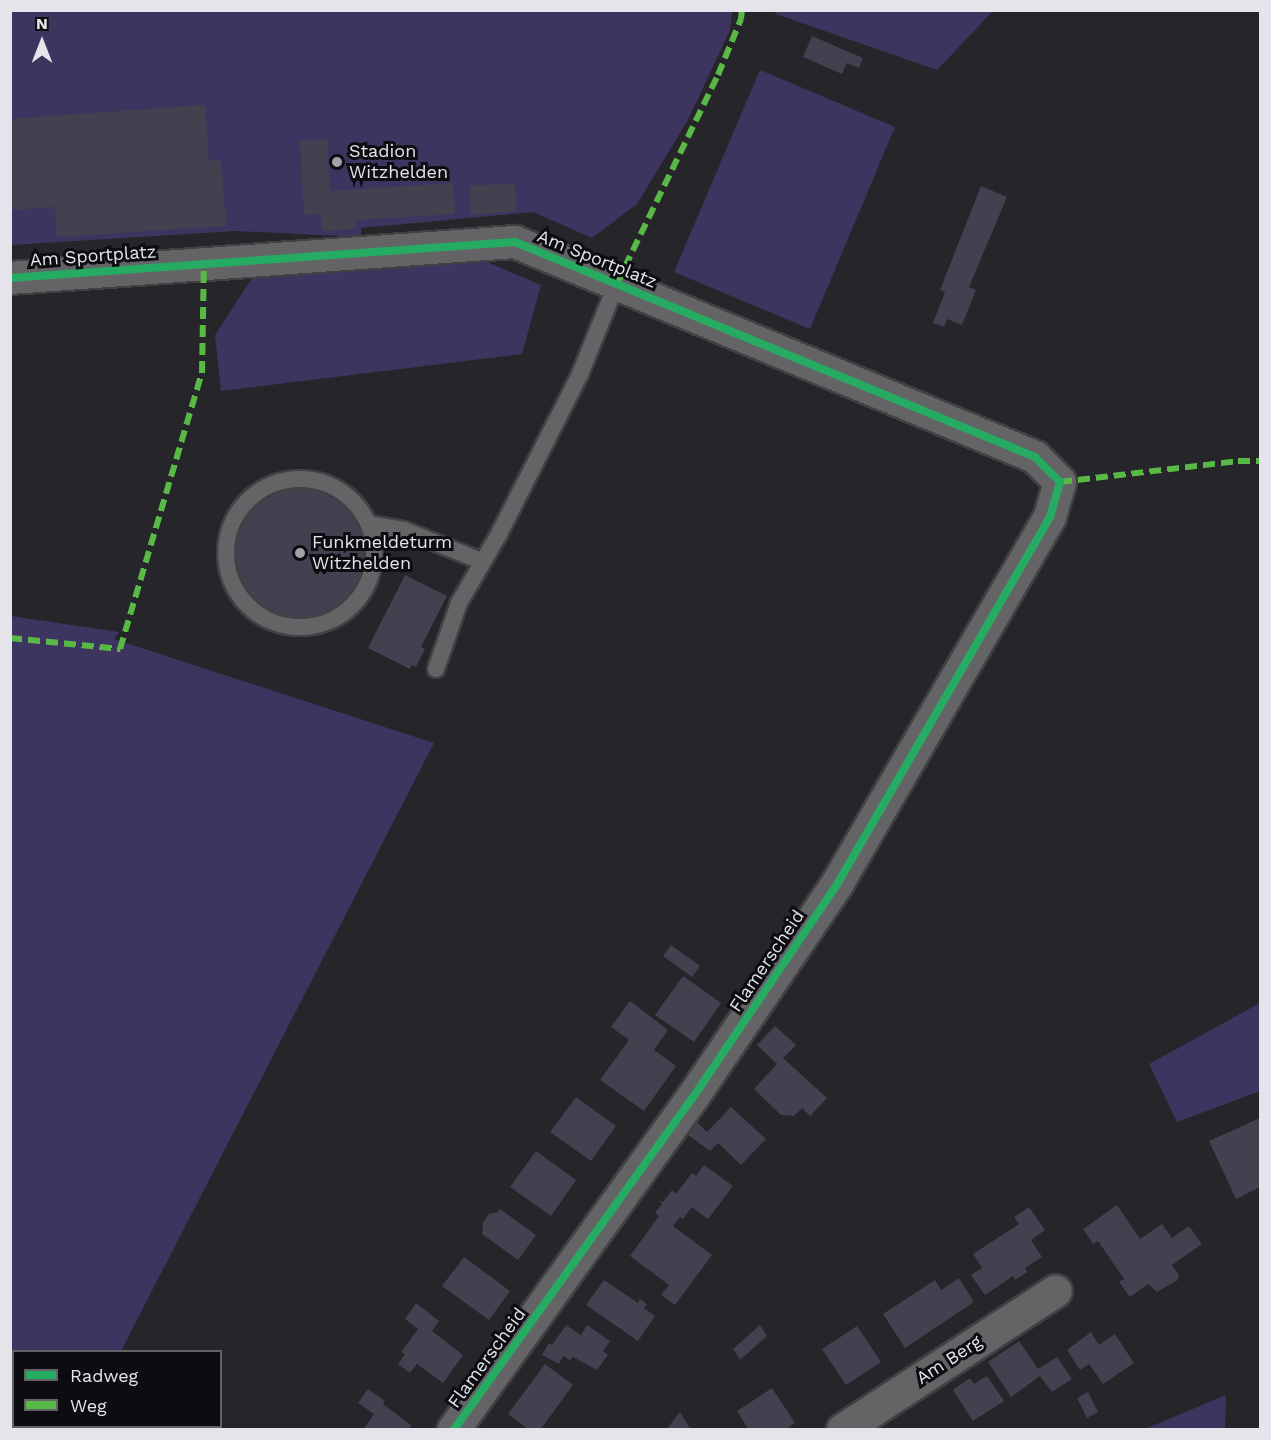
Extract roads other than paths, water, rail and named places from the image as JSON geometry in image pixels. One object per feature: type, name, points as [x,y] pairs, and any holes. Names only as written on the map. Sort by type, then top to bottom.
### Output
[{"type":"street","name":"Am Sportplatz","points":[[10,278],[515,242],[1035,457],[1060,482]]},
{"type":"street","name":"Flamerscheid","points":[[454,1430],[693,1097],[838,883],[1050,517],[1060,482]]},
{"type":"street","name":"Am Berg","points":[[843,1430],[1056,1291]]},
{"type":"lane","points":[[436,669],[459,603],[481,561],[499,534],[580,374],[617,283]]},
{"type":"lane","points":[[369,524],[374,541],[375,559],[371,576],[352,607],[338,618],[312,626],[286,627],[268,621],[253,611],[241,598],[232,583],[226,547],[229,530],[237,513],[263,488],[280,481],[297,479],[324,483],[347,495],[369,524],[404,530],[481,561]]},
{"type":"place","name":"Stadion Witzhelden","points":[[337,162]]},
{"type":"place","name":"Funkmeldeturm Witzhelden","points":[[300,553]]}]
